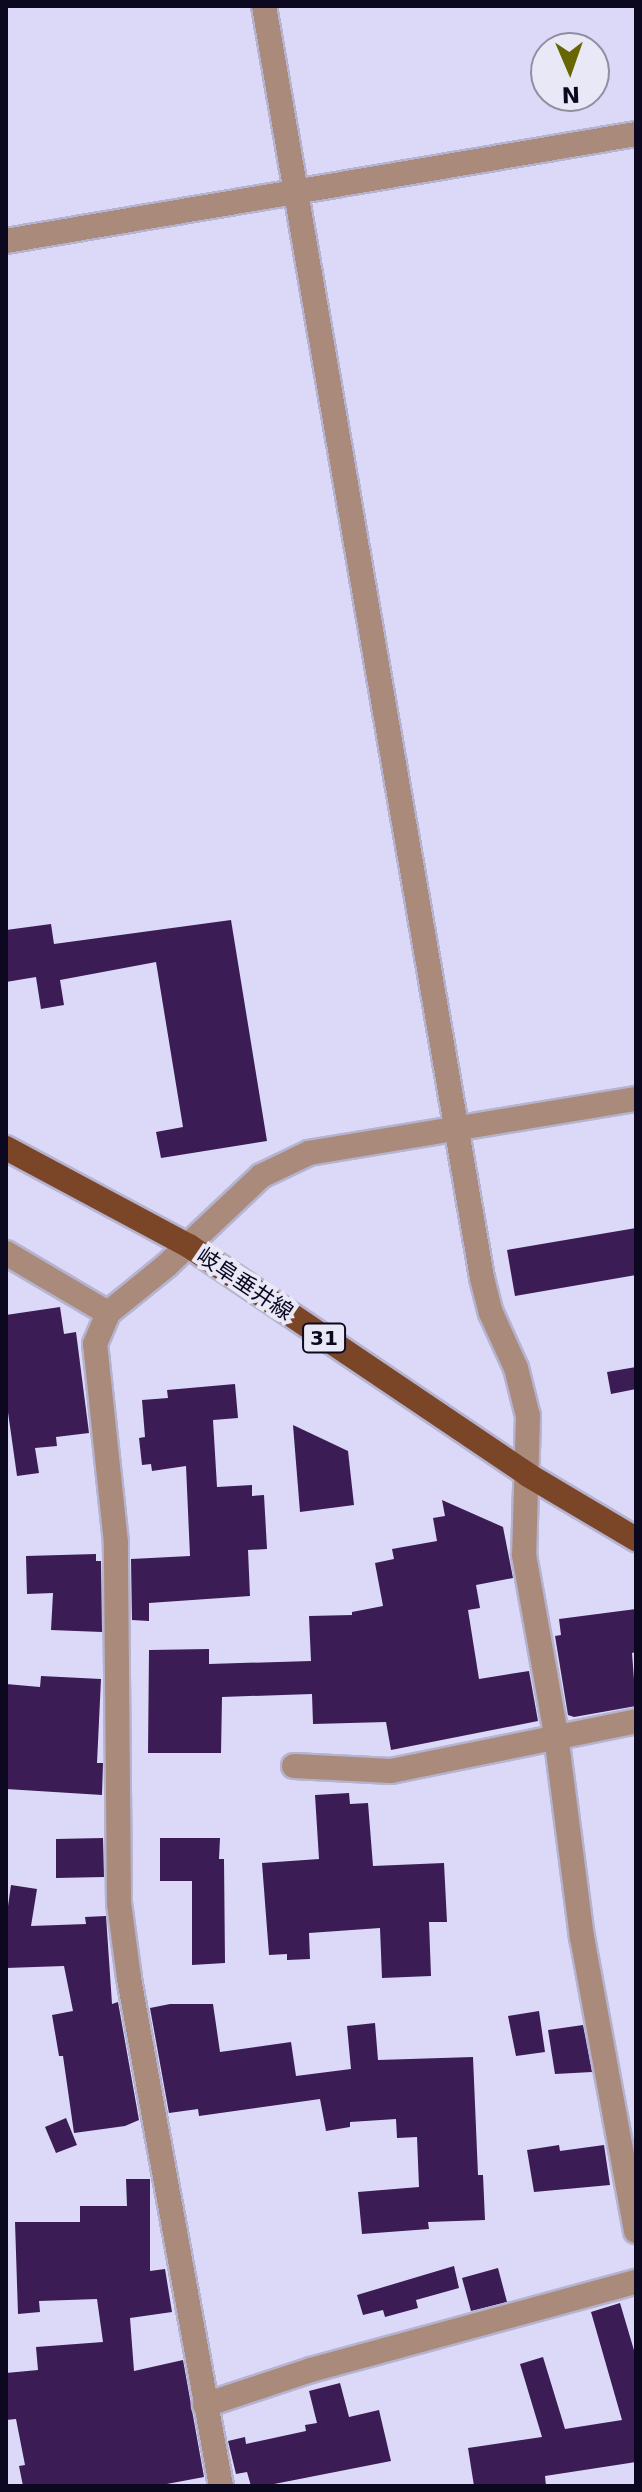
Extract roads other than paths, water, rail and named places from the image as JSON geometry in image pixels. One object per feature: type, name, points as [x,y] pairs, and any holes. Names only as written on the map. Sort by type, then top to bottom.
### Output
[{"type":"main road","name":"岐阜垂井線","points":[[6,1148],[189,1246],[528,1475],[636,1539]]},
{"type":"street","points":[[264,6],[482,1278],[491,1313],[516,1368],[528,1416],[524,1555],[556,1735],[582,1937],[636,2231]]},
{"type":"street","points":[[6,241],[636,134]]},
{"type":"street","points":[[221,2486],[129,1978],[119,1903],[116,1543],[95,1344],[108,1313],[189,1246],[261,1176],[309,1153],[636,1099]]},
{"type":"street","points":[[6,1253],[108,1313]]},
{"type":"street","points":[[294,1766],[391,1771],[636,1721]]},
{"type":"street","points":[[205,2405],[311,2370],[636,2282]]}]
